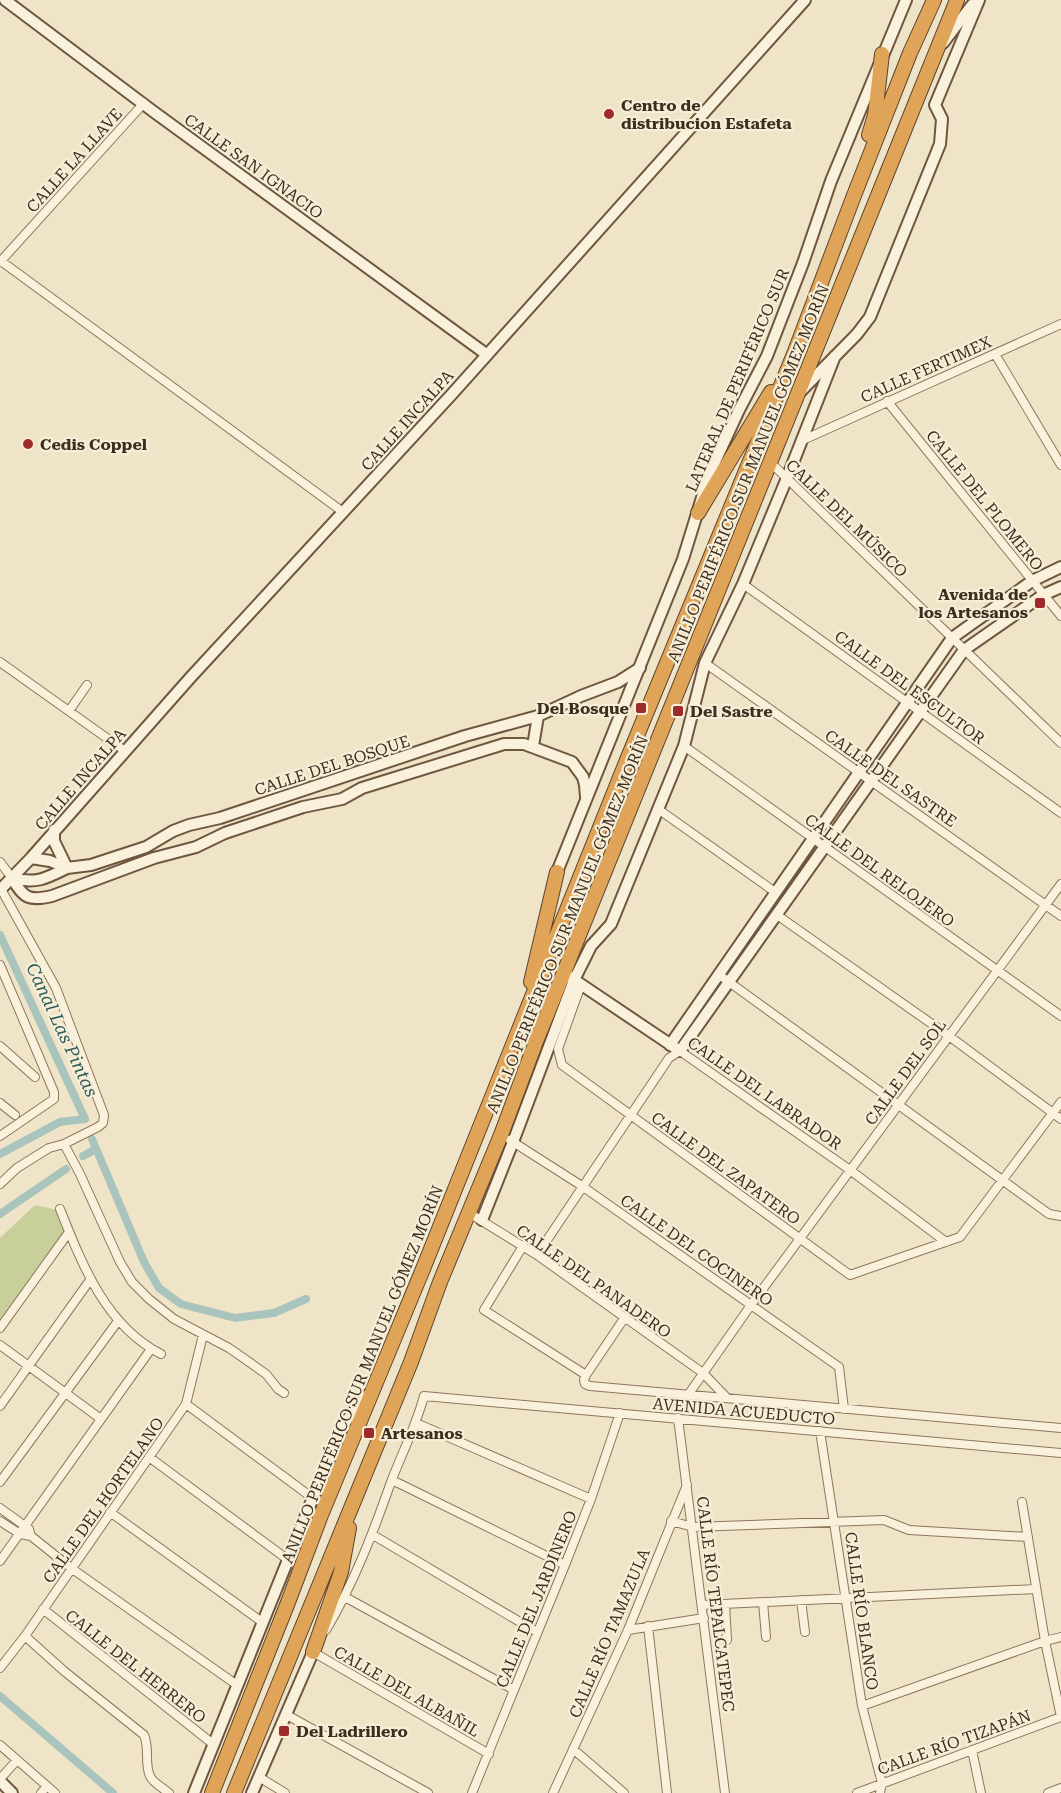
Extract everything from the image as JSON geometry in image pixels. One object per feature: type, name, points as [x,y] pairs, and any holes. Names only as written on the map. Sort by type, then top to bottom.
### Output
[{"type":"highway","name":"ANILLO PERIFÉRICO SUR MANUEL GÓMEZ MORÍN","points":[[212,1793],[372,1391],[794,354],[853,198],[933,0]]},
{"type":"highway","name":"ANILLO PERIFÉRICO SUR MANUEL GÓMEZ MORÍN","points":[[234,1793],[411,1362],[440,1282],[501,1135],[535,1044],[573,979],[770,462],[957,0]]},
{"type":"highway","points":[[853,198],[875,115],[882,54]]},
{"type":"highway","points":[[698,513],[794,354]]},
{"type":"highway","points":[[520,1028],[558,872]]},
{"type":"highway","points":[[313,1652],[341,1572],[352,1506]]},
{"type":"street","name":"CALLE SAN IGNACIO","points":[[5,0],[486,354]]},
{"type":"street","name":"CALLE INCALPA","points":[[12,878],[124,751],[805,0]]},
{"type":"street","name":"LATERAL DE PERIFÉRICO SUR","points":[[558,872],[683,559],[709,475],[767,356],[803,263],[831,181],[906,0]]},
{"type":"street","points":[[937,50],[977,0]]},
{"type":"street","points":[[798,394],[857,334],[870,316],[879,297],[940,144],[942,119],[935,105],[977,0]]},
{"type":"street","name":"CALLE LA LLAVE","points":[[0,262],[144,103]]},
{"type":"street","points":[[0,262],[343,512]]},
{"type":"street","name":"CALLE FERTIMEX","points":[[803,440],[1061,324]]},
{"type":"street","points":[[995,354],[1061,465]]},
{"type":"street","points":[[482,1220],[513,1143],[573,979],[591,946],[611,924],[684,746],[705,663],[743,584],[788,478],[835,356]]},
{"type":"street","name":"CALLE DEL PLOMERO","points":[[887,401],[1061,616]]},
{"type":"street","name":"CALLE DEL MÚSICO","points":[[770,462],[1061,743]]},
{"type":"street","points":[[537,1255],[669,1058],[718,974],[952,638],[1032,581],[1061,567]]},
{"type":"street","name":"CALLE DEL ESCULTOR","points":[[743,584],[1061,813]]},
{"type":"street","points":[[675,1048],[729,982],[964,650],[1043,595],[1061,587]]},
{"type":"street","points":[[0,662],[124,751]]},
{"type":"street","name":"CALLE DEL SASTRE","points":[[705,663],[1061,916]]},
{"type":"street","name":"CALLE DEL BOSQUE","points":[[31,858],[50,861],[67,868],[91,865],[146,846],[189,825],[220,818],[465,736],[538,716],[580,696],[618,682],[640,668]]},
{"type":"street","points":[[69,711],[87,685]]},
{"type":"street","points":[[532,746],[538,716]]},
{"type":"street","name":"CALLE DEL BOSQUE","points":[[12,878],[25,895],[34,900],[51,896],[154,858],[196,847],[225,833],[303,807],[342,799],[362,788],[504,744],[532,746],[572,762],[583,777],[586,802]]},
{"type":"street","name":"CALLE DEL RELOJERO","points":[[684,746],[1061,1016]]},
{"type":"street","points":[[658,809],[775,892]]},
{"type":"street","points":[[54,830],[54,841],[67,868]]},
{"type":"street","points":[[0,862],[12,878],[27,882],[42,880],[67,868]]},
{"type":"street","points":[[51,896],[67,868]]},
{"type":"street","points":[[0,1184],[17,1168],[49,1148],[64,1144],[98,1127],[103,1123],[104,1115],[56,988],[0,889],[12,878]]},
{"type":"street","name":"CALLE DEL SOL","points":[[688,1395],[751,1305],[1061,884]]},
{"type":"street","points":[[777,915],[949,1036],[1061,1119]]},
{"type":"street","points":[[0,965],[54,1092],[54,1100],[0,1136]]},
{"type":"street","points":[[718,974],[1003,1180],[1058,1216]]},
{"type":"street","name":"CALLE DEL LABRADOR","points":[[573,979],[850,1170],[946,1242]]},
{"type":"street","name":"CALLE DEL ZAPATERO","points":[[573,979],[558,1049],[558,1057],[562,1065],[850,1275],[960,1238],[1003,1180]]},
{"type":"street","points":[[0,1046],[35,1077]]},
{"type":"street","points":[[1003,1180],[1061,1102]]},
{"type":"street","points":[[2,1109],[15,1115]]},
{"type":"street","name":"CALLE DEL COCINERO","points":[[501,1135],[582,1186],[839,1367],[844,1409]]},
{"type":"street","points":[[64,1144],[120,1262],[132,1282],[148,1299],[174,1319],[229,1347],[266,1374],[284,1393]]},
{"type":"street","points":[[60,1209],[90,1280],[118,1321],[151,1349],[161,1354]]},
{"type":"street","name":"CALLE DEL PANADERO","points":[[469,1213],[537,1255],[625,1317],[703,1373],[727,1398]]},
{"type":"street","points":[[0,1328],[69,1232]]},
{"type":"street","points":[[523,1246],[484,1310],[586,1375],[625,1317]]},
{"type":"street","points":[[0,1406],[90,1280]]},
{"type":"street","points":[[0,1482],[118,1321]]},
{"type":"street","name":"CALLE DEL HORTELANO","points":[[0,1668],[25,1636],[186,1404],[203,1335]]},
{"type":"street","points":[[0,1346],[101,1419]]},
{"type":"street","points":[[0,1561],[151,1349]]},
{"type":"street","name":"AVENIDA ACUEDUCTO","points":[[586,1375],[585,1384],[590,1386],[1061,1428]]},
{"type":"street","points":[[194,1793],[342,1425],[372,1391]]},
{"type":"street","name":"AVENIDA ACUEDUCTO","points":[[416,1423],[424,1396],[1061,1454]]},
{"type":"street","points":[[186,1404],[314,1498]]},
{"type":"street","name":"CALLE DEL JARDINERO","points":[[472,1793],[591,1499],[620,1413]]},
{"type":"street","name":"CALLE RÍO TEPALCATEPEC","points":[[678,1418],[725,1793]]},
{"type":"street","points":[[252,1793],[313,1652],[345,1597],[373,1535],[392,1480],[416,1423],[591,1499]]},
{"type":"street","name":"CALLE RÍO BLANCO","points":[[820,1431],[862,1706],[882,1783],[880,1793]]},
{"type":"street","points":[[149,1457],[287,1559]]},
{"type":"street","points":[[392,1480],[565,1565]]},
{"type":"street","name":"CALLE RÍO TAMAZULA","points":[[554,1793],[628,1630],[687,1483]]},
{"type":"street","points":[[1022,1502],[1045,1641],[1061,1717]]},
{"type":"street","points":[[0,1508],[29,1529],[31,1536]]},
{"type":"street","points":[[110,1512],[262,1622]]},
{"type":"street","points":[[671,1521],[693,1527],[884,1520],[909,1530],[1028,1537]]},
{"type":"street","points":[[0,1521],[20,1534],[31,1536],[71,1568],[237,1685]]},
{"type":"street","points":[[373,1535],[537,1632]]},
{"type":"street","points":[[703,1605],[1036,1589]]},
{"type":"street","points":[[345,1597],[514,1690]]},
{"type":"street","points":[[801,1600],[805,1632]]},
{"type":"street","points":[[763,1602],[766,1637]]},
{"type":"street","points":[[725,1604],[727,1640]]},
{"type":"street","name":"CALLE DEL HERRERO","points":[[43,1609],[213,1744]]},
{"type":"street","points":[[628,1630],[704,1618]]},
{"type":"street","points":[[648,1626],[667,1793]]},
{"type":"street","points":[[25,1636],[64,1671],[144,1735],[147,1741],[149,1774],[169,1793]]},
{"type":"street","points":[[862,1706],[1061,1637]]},
{"type":"street","name":"CALLE DEL ALBAÑIL","points":[[313,1652],[489,1754]]},
{"type":"street","points":[[287,1715],[428,1793]]},
{"type":"street","name":"CALLE RÍO TIZAPÁN","points":[[857,1793],[1061,1717]]},
{"type":"street","points":[[0,1746],[55,1793]]},
{"type":"street","points":[[573,1749],[624,1793]]},
{"type":"street","points":[[972,1749],[981,1793]]},
{"type":"street","points":[[12,1793],[0,1780],[17,1760]]},
{"type":"street","points":[[259,1777],[285,1793]]},
{"type":"street","points":[[41,1793],[47,1786]]},
{"type":"street","points":[[1048,1793],[1061,1788]]},
{"type":"green space","points":[[35,1205],[57,1210],[67,1232],[0,1325],[0,1238]]},
{"type":"waterway","name":"Canal Las Pintas","points":[[0,935],[85,1119],[60,1122],[0,1154]]},
{"type":"waterway","points":[[92,1139],[144,1262],[159,1288],[181,1304],[235,1318],[274,1313],[306,1299]]},
{"type":"waterway","points":[[83,1156],[96,1149]]},
{"type":"waterway","points":[[0,1214],[66,1169]]},
{"type":"waterway","points":[[0,1696],[113,1793]]},
{"type":"place","name":"Centro de distribucion Estafeta","points":[[609,114]]},
{"type":"place","name":"Cedis Coppel","points":[[28,444]]},
{"type":"place","name":"Avenida de los Artesanos","points":[[1040,603]]},
{"type":"place","name":"Del Bosque","points":[[641,708]]},
{"type":"place","name":"Del Sastre","points":[[678,711]]},
{"type":"place","name":"Artesanos","points":[[369,1433]]},
{"type":"place","name":"Del Ladrillero","points":[[284,1731]]}]
